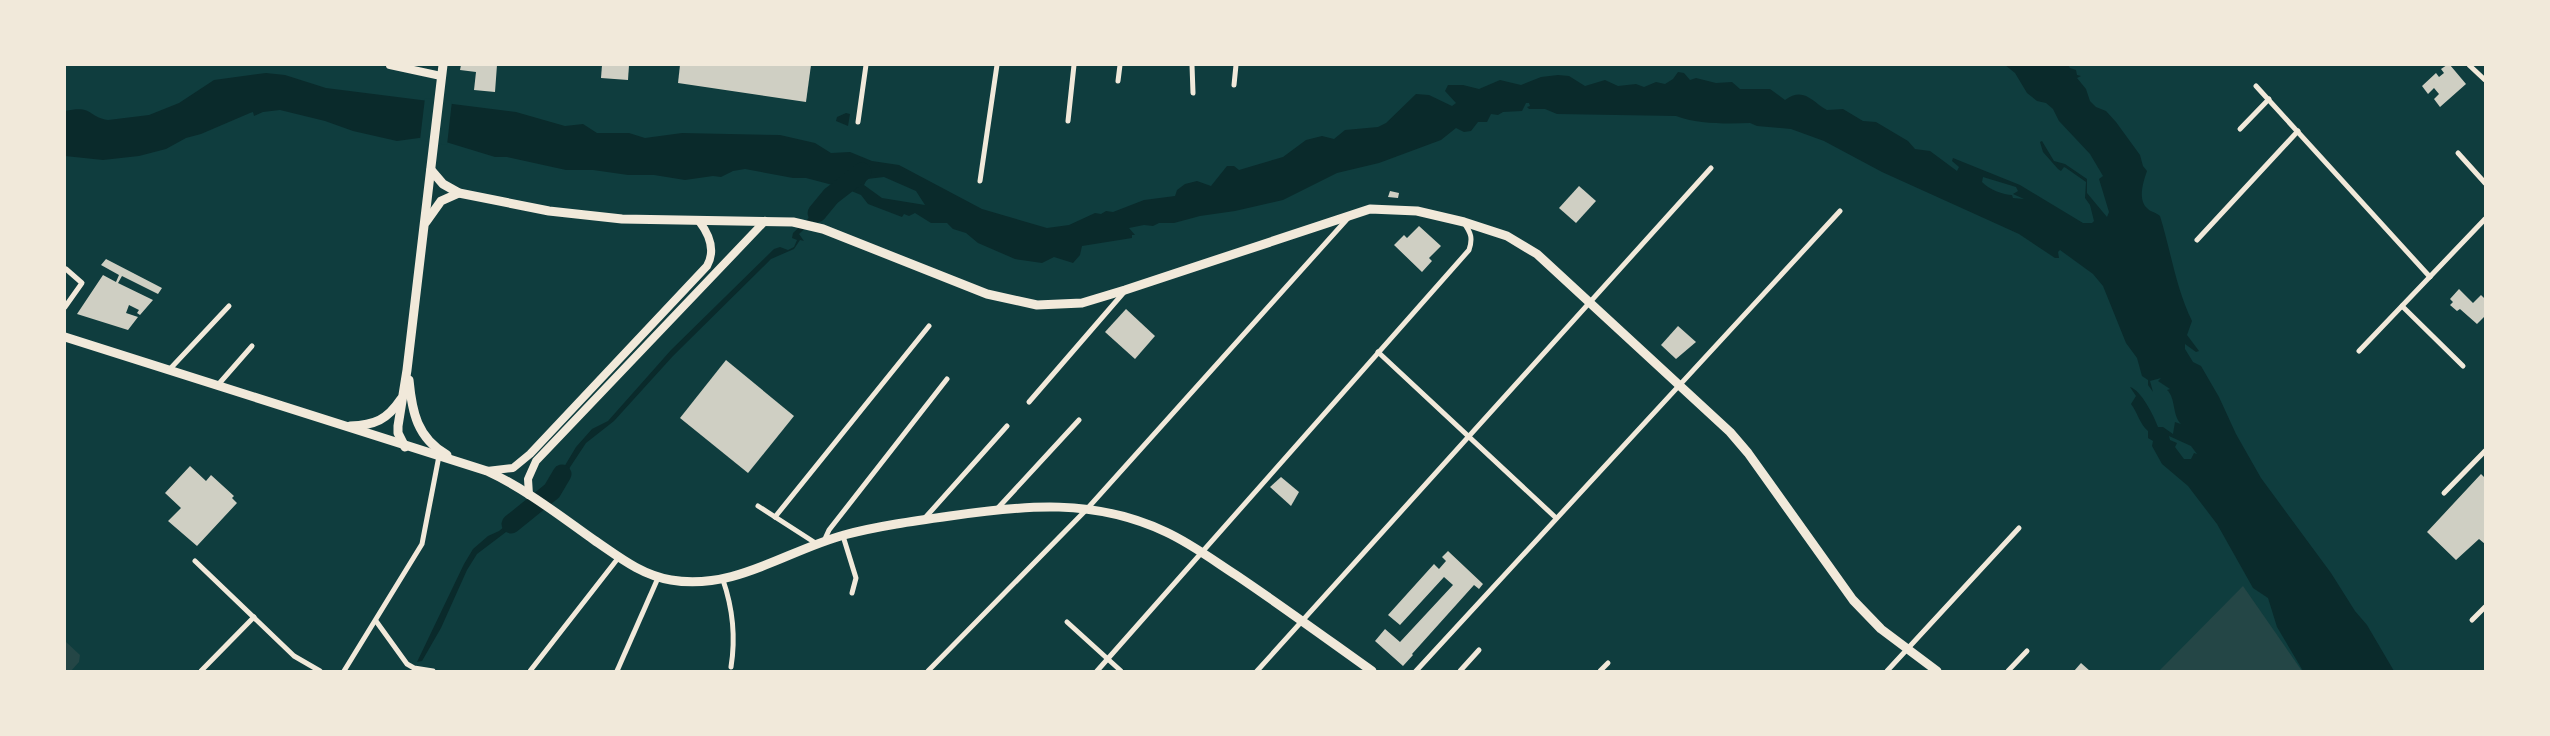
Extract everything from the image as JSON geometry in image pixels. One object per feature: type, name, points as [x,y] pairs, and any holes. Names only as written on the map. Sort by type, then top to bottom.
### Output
[{"type":"main road","points":[[405,447],[398,430],[425,224],[443,65]]},
{"type":"main road","points":[[431,170],[443,184],[459,193],[558,212],[622,219],[793,222],[823,229],[987,294],[1015,301],[1060,306],[1082,303],[1126,290],[1353,213],[1384,208],[1417,212],[1464,222],[1521,242],[1538,254],[1730,432],[1748,453],[1853,600],[1881,629],[1937,671]]},
{"type":"main road","points":[[425,224],[442,201],[459,193]]},
{"type":"main road","points":[[65,337],[405,447],[488,471],[531,496],[637,569],[658,578],[684,582],[723,580],[842,536],[923,520],[997,509],[1032,506],[1087,509],[1126,517],[1165,532],[1200,551],[1372,671]]},
{"type":"main road","points":[[407,370],[411,405],[420,430],[433,446],[461,463]]},
{"type":"main road","points":[[343,426],[362,426],[380,422],[390,414],[403,397]]},
{"type":"street","points":[[390,65],[441,76]]},
{"type":"street","points":[[858,122],[866,65]]},
{"type":"street","points":[[980,181],[997,65]]},
{"type":"street","points":[[1068,121],[1074,65]]},
{"type":"street","points":[[1118,81],[1120,65]]},
{"type":"street","points":[[1192,65],[1193,94]]},
{"type":"street","points":[[1234,85],[1236,65]]},
{"type":"street","points":[[2469,65],[2485,80]]},
{"type":"street","points":[[2256,86],[2430,276]]},
{"type":"street","points":[[2240,129],[2268,99]]},
{"type":"street","points":[[2197,240],[2298,131]]},
{"type":"street","points":[[2458,153],[2485,183]]},
{"type":"street","points":[[1257,671],[1712,168]]},
{"type":"street","points":[[1416,671],[1555,517],[1840,211]]},
{"type":"street","points":[[928,671],[1087,509],[1353,213]]},
{"type":"street","points":[[2359,351],[2485,220]]},
{"type":"street","points":[[488,471],[513,468],[530,454],[707,266],[711,252],[709,238],[699,221]]},
{"type":"street","points":[[531,496],[527,485],[529,474],[536,461],[764,221]]},
{"type":"street","points":[[1097,671],[1191,566],[1200,551],[1469,250],[1472,240],[1471,232],[1464,222]]},
{"type":"street","points":[[65,307],[82,283],[66,269]]},
{"type":"street","points":[[1029,402],[1126,290]]},
{"type":"street","points":[[169,370],[229,306]]},
{"type":"street","points":[[2402,306],[2463,366]]},
{"type":"street","points":[[775,517],[929,326]]},
{"type":"street","points":[[216,386],[252,346]]},
{"type":"street","points":[[1378,352],[1555,517]]},
{"type":"street","points":[[758,506],[820,543],[947,379]]},
{"type":"street","points":[[997,509],[1079,420]]},
{"type":"street","points":[[923,520],[1006,426]]},
{"type":"street","points":[[2444,493],[2485,451]]},
{"type":"street","points":[[344,671],[376,622],[422,544],[439,456]]},
{"type":"street","points":[[1887,671],[2019,528]]},
{"type":"street","points":[[842,536],[856,578],[852,593]]},
{"type":"street","points":[[530,671],[619,557]]},
{"type":"street","points":[[195,561],[294,656],[320,671]]},
{"type":"street","points":[[617,671],[658,578]]},
{"type":"street","points":[[723,580],[732,606],[734,646],[731,667]]},
{"type":"street","points":[[2472,620],[2485,607]]},
{"type":"street","points":[[201,671],[254,617]]},
{"type":"street","points":[[376,622],[407,664],[414,668],[433,671]]},
{"type":"street","points":[[1067,622],[1122,671]]},
{"type":"street","points":[[1460,671],[1479,650]]},
{"type":"street","points":[[2008,671],[2027,651]]},
{"type":"street","points":[[1600,671],[1608,663]]},
{"type":"shaded area","points":[[2005,65],[2068,65],[2076,70],[2077,75],[2081,76],[2077,78],[2086,89],[2090,101],[2096,107],[2106,111],[2140,155],[2143,166],[2147,171],[2142,190],[2142,200],[2148,209],[2160,216],[2178,283],[2192,321],[2187,335],[2199,351],[2196,352],[2185,344],[2185,349],[2193,362],[2201,366],[2261,478],[2331,573],[2355,611],[2367,625],[2394,671],[2303,671],[2277,627],[2268,598],[2253,588],[2217,524],[2188,486],[2162,464],[2152,446],[2153,441],[2148,438],[2148,431],[2131,404],[2136,396],[2130,387],[2143,398],[2158,427],[2163,427],[2173,434],[2175,422],[2181,424],[2176,416],[2172,397],[2167,390],[2170,389],[2158,381],[2161,378],[2150,381],[2153,392],[2148,385],[2148,380],[2142,376],[2137,358],[2126,343],[2103,286],[2093,274],[2060,250],[2058,252],[2059,258],[2055,258],[2019,234],[1882,172],[1824,141],[1791,129],[1757,126],[1750,123],[1702,122],[1676,116],[1557,114],[1545,109],[1529,109],[1527,107],[1530,106],[1529,103],[1526,103],[1522,111],[1503,112],[1498,115],[1491,114],[1487,122],[1478,122],[1471,131],[1464,132],[1456,128],[1441,140],[1379,163],[1337,173],[1283,200],[1174,223],[1159,223],[1153,226],[1144,225],[1129,228],[1135,235],[1132,235],[1132,238],[1082,246],[1080,255],[1073,263],[1054,257],[1042,263],[1015,259],[978,243],[966,233],[953,229],[947,223],[931,223],[915,213],[909,216],[904,214],[902,217],[868,204],[861,195],[844,188],[806,178],[793,178],[745,169],[733,171],[721,177],[713,176],[685,180],[654,175],[628,175],[593,170],[566,170],[507,157],[495,157],[436,139],[419,138],[397,141],[353,131],[325,121],[280,110],[263,112],[254,116],[253,112],[201,134],[186,138],[166,149],[139,156],[103,160],[65,156],[65,111],[86,110],[101,119],[108,120],[149,115],[179,103],[214,80],[266,73],[285,75],[326,88],[516,112],[565,126],[583,124],[597,133],[629,133],[645,138],[682,133],[780,135],[815,143],[831,153],[850,152],[872,161],[899,165],[982,209],[1047,228],[1069,225],[1095,213],[1113,212],[1144,200],[1175,196],[1177,190],[1185,184],[1197,181],[1211,186],[1227,166],[1234,166],[1239,170],[1283,157],[1306,140],[1322,136],[1334,139],[1345,130],[1378,127],[1386,123],[1416,94],[1429,95],[1452,106],[1456,103],[1445,91],[1448,85],[1463,85],[1479,89],[1500,80],[1521,85],[1541,77],[1558,75],[1569,76],[1585,86],[1605,80],[1618,86],[1636,84],[1644,87],[1656,82],[1665,84],[1673,79],[1678,72],[1684,73],[1690,80],[1696,78],[1716,83],[1732,82],[1740,89],[1770,89],[1785,100],[1792,96],[1803,95],[1827,110],[1843,109],[1863,121],[1876,122],[1908,141],[1915,149],[1930,151],[1957,171],[1959,167],[1952,161],[1953,158],[2020,185],[2083,223],[2092,223],[2094,221],[2090,205],[2085,198],[2086,182],[2064,167],[2061,171],[2058,169],[2043,152],[2040,142],[2042,141],[2054,161],[2065,164],[2087,179],[2087,193],[2107,217],[2109,212],[2099,179],[2103,176],[2090,154],[2059,121],[2053,109],[2046,103],[2037,101],[2027,93],[2015,73]],"holes":[[[884,177],[916,191],[925,205],[882,198],[864,185],[867,179]],[[1983,177],[2016,187],[2018,191],[2013,194],[2024,199],[2013,198],[2012,195],[1992,189],[1982,182]],[[2169,436],[2191,446],[2197,454],[2194,453],[2191,459],[2184,459],[2175,447],[2177,443],[2170,440]]]},
{"type":"shaded area","points":[[846,113],[850,114],[848,126],[836,121],[837,117]]},
{"type":"shaded area","points":[[815,212],[820,214],[799,234],[804,241],[800,240],[794,249],[771,259],[673,356],[614,421],[586,443],[551,496],[546,492],[555,482],[576,447],[592,429],[608,421],[671,350],[774,249],[780,247],[788,250],[794,247],[797,240],[792,238],[793,233]]},
{"type":"shaded area","points":[[528,507],[534,511],[477,554],[467,570],[441,628],[422,661],[417,662],[473,549]]},
{"type":"shaded area","points":[[2243,586],[2302,671],[2159,671]]},
{"type":"shaded area","points":[[65,641],[80,655],[79,662],[71,671],[65,671]]},
{"type":"pier","points":[[425,98],[452,101],[447,145],[420,140]]},
{"type":"building","points":[[461,65],[497,65],[495,92],[474,90],[476,72],[460,70]]},
{"type":"building","points":[[602,65],[629,65],[628,80],[601,78]]},
{"type":"building","points":[[680,65],[811,65],[806,102],[678,83]]},
{"type":"building","points":[[2450,65],[2466,84],[2440,107],[2434,99],[2439,94],[2434,88],[2428,94],[2422,86],[2436,73],[2439,77],[2444,73],[2441,69]]},
{"type":"building","points":[[1579,186],[1596,201],[1576,223],[1559,208]]},
{"type":"building","points":[[1390,191],[1399,193],[1398,198],[1388,197]]},
{"type":"building","points":[[1419,226],[1441,246],[1429,258],[1432,261],[1422,272],[1394,245],[1404,235],[1407,238]]},
{"type":"building","points":[[106,259],[162,288],[158,294],[122,276],[118,283],[153,300],[140,315],[137,313],[139,310],[129,305],[126,313],[138,317],[128,330],[77,314],[103,275],[116,282],[119,275],[101,265]]},
{"type":"building","points":[[2459,289],[2473,303],[2481,295],[2485,299],[2485,316],[2477,324],[2460,309],[2457,311],[2450,305],[2453,302],[2450,299]]},
{"type":"building","points":[[1126,309],[1155,336],[1135,359],[1105,332]]},
{"type":"building","points":[[1678,326],[1696,342],[1676,359],[1661,345]]},
{"type":"building","points":[[726,360],[794,416],[748,473],[680,418]]},
{"type":"building","points":[[190,466],[206,481],[211,475],[234,496],[232,498],[237,503],[197,546],[168,521],[181,508],[165,493]]},
{"type":"building","points":[[2481,474],[2485,478],[2485,544],[2479,539],[2456,560],[2427,532]]},
{"type":"building","points":[[1281,477],[1299,492],[1291,506],[1270,487]]},
{"type":"building","points":[[1448,551],[1483,584],[1479,589],[1474,585],[1403,666],[1375,641],[1385,629],[1400,642],[1453,585],[1444,577],[1400,625],[1388,615],[1434,564],[1439,569],[1446,561],[1442,557]]},
{"type":"building","points":[[2081,663],[2090,671],[2074,671]]},
{"type":"waterway","points":[[817,213],[831,196],[862,172]]},
{"type":"waterway","points":[[511,524],[552,491],[562,474]]}]
